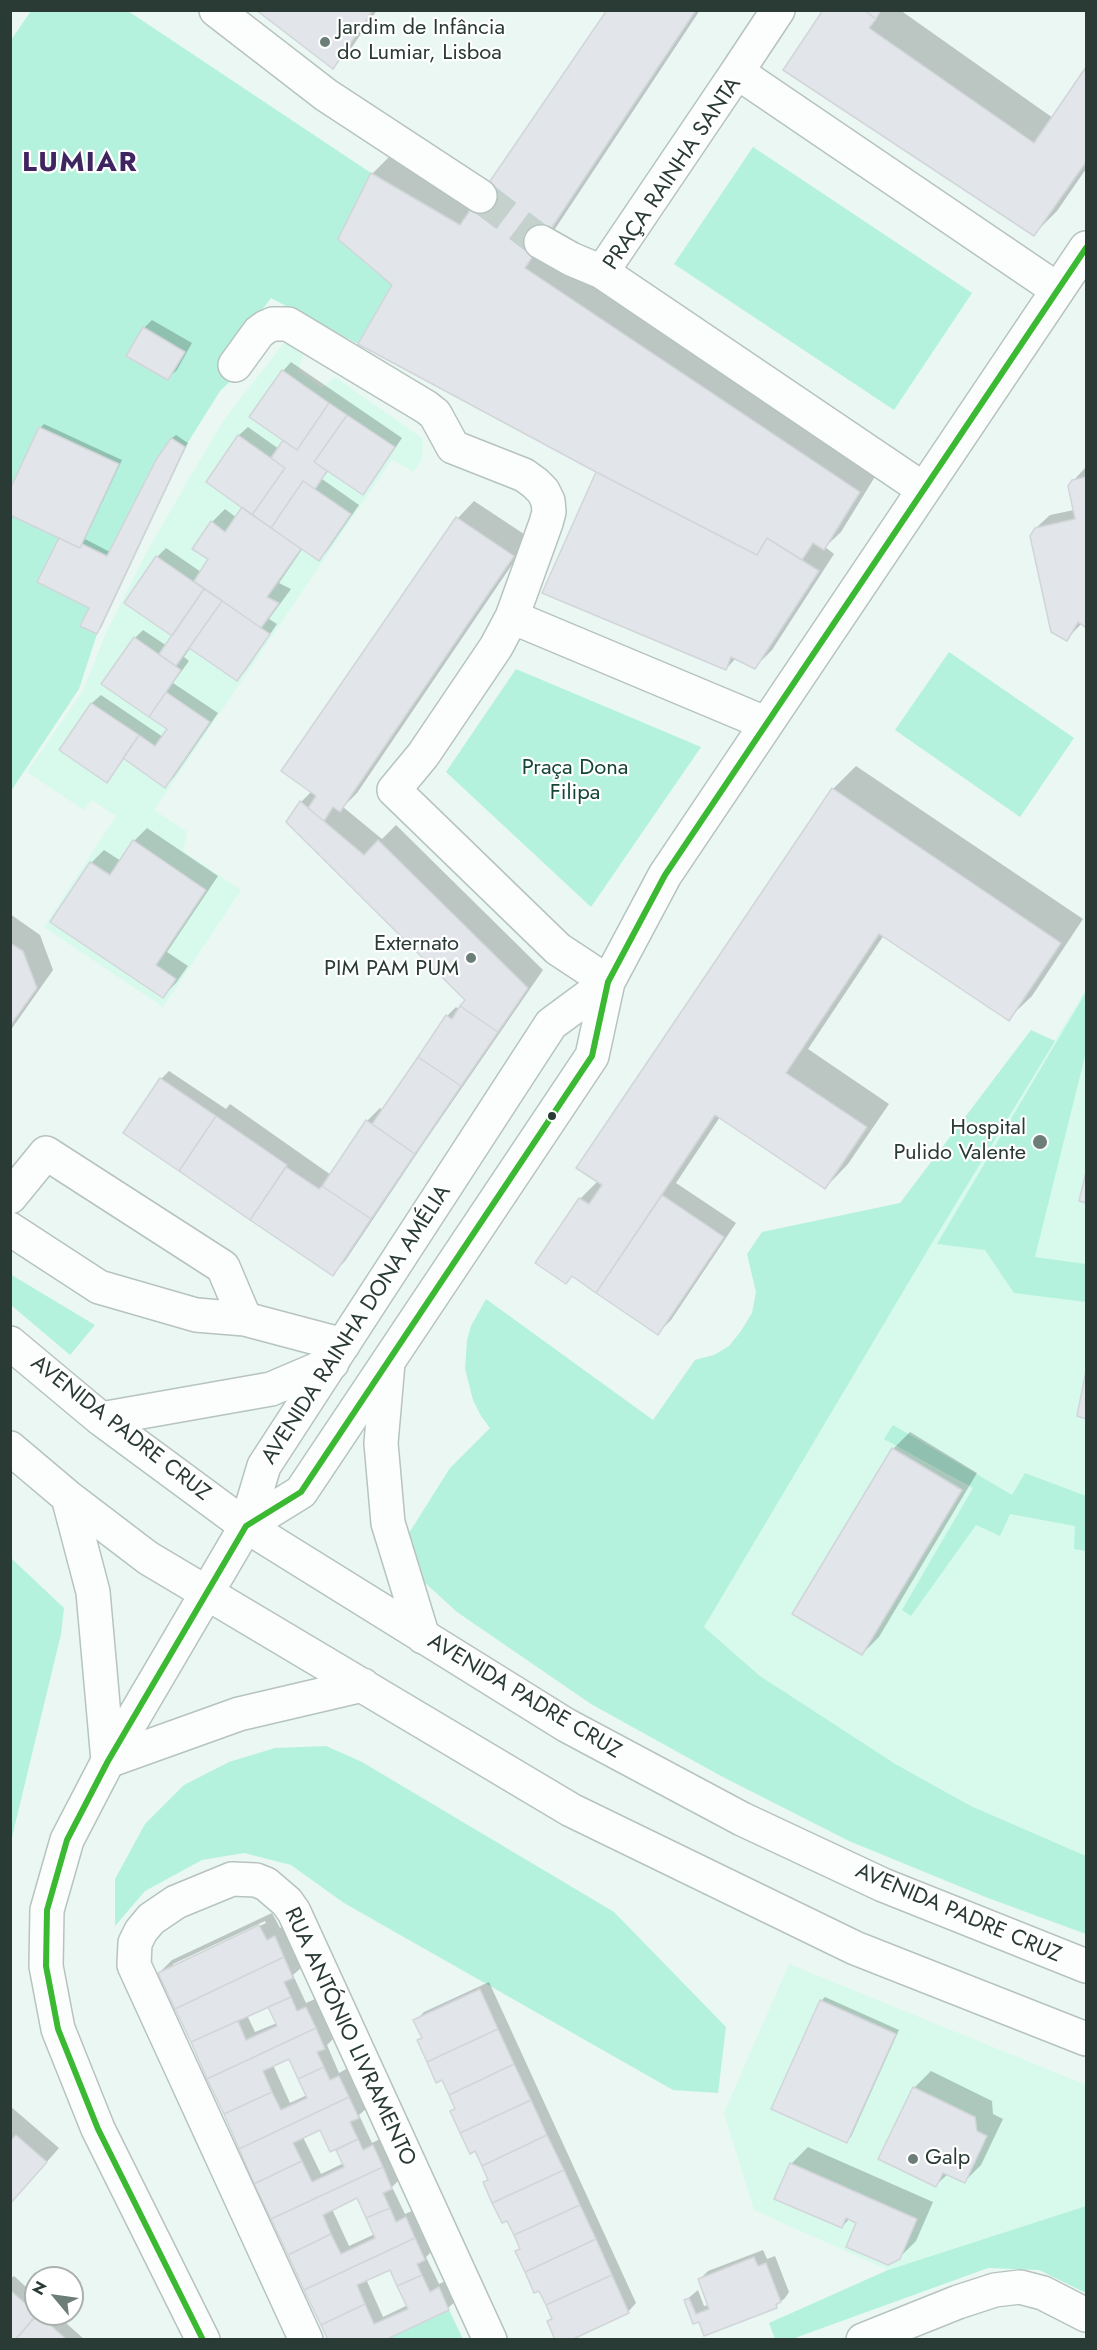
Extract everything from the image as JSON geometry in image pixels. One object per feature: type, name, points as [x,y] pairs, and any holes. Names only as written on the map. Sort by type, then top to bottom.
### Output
[{"type":"main road","points":[[216,10],[326,95],[480,196]]},
{"type":"main road","points":[[738,72],[778,10]]},
{"type":"main road","name":"PRAÇA RAINHA SANTA","points":[[923,489],[602,272],[738,72],[1058,290]]},
{"type":"main road","points":[[541,242],[571,259],[602,272]]},
{"type":"main road","name":"AVENIDA RAINHA DONA AMÉLIA","points":[[246,1526],[301,1492],[592,1056],[608,982],[665,875],[1086,248]]},
{"type":"main road","points":[[235,365],[259,332],[273,324],[288,324],[426,407],[435,414],[453,447],[524,475],[543,491],[548,501],[549,512],[512,617],[496,647],[423,755],[394,790],[558,949],[608,982]]},
{"type":"main road","points":[[512,617],[765,723]]},
{"type":"main road","name":"AVENIDA RAINHA DONA AMÉLIA","points":[[246,1526],[264,1467],[551,1024],[608,982]]},
{"type":"main road","points":[[10,1197],[46,1153],[223,1267],[245,1319]]},
{"type":"main road","points":[[10,1229],[99,1287],[196,1316],[245,1319],[337,1354]]},
{"type":"main road","name":"AVENIDA PADRE CRUZ","points":[[10,1343],[101,1419],[246,1526],[566,1725],[742,1819],[883,1885],[1086,1966]]},
{"type":"main road","points":[[101,1419],[271,1389],[337,1354]]},
{"type":"main road","points":[[388,1363],[381,1443],[388,1523],[423,1637]]},
{"type":"main road","points":[[10,1448],[68,1497],[148,1558],[571,1810],[855,1948],[1086,2039]]},
{"type":"main road","points":[[68,1497],[93,1592],[108,1761]]},
{"type":"main road","points":[[203,2340],[98,2128],[58,2029],[46,1966],[46,1910],[68,1839],[108,1761],[246,1526]]},
{"type":"main road","points":[[108,1761],[239,1714],[363,1685]]},
{"type":"main road","name":"RUA ANTÓNIO LIVRAMENTO","points":[[306,2340],[134,1965],[135,1943],[141,1930],[151,1919],[176,1902],[232,1879],[244,1878],[266,1884],[282,1897],[294,1912],[490,2340]]},
{"type":"main road","points":[[863,2340],[958,2302],[995,2290],[1011,2288],[1020,2287],[1043,2293],[1086,2315]]},
{"type":"shaded area","points":[[284,343],[304,352],[298,371],[322,388],[335,377],[423,439],[422,459],[413,472],[392,459],[154,810],[187,832],[183,851],[241,890],[163,1007],[44,927],[116,816],[92,800],[84,810],[27,772],[83,691],[106,633],[150,546],[223,421]]},
{"type":"shaded area","points":[[1086,989],[1086,1856],[971,1806],[897,1765],[760,1676],[704,1627]]},
{"type":"shaded area","name":"Galp","points":[[789,1964],[1086,2085],[1086,2206],[888,2270],[754,2210],[724,2113]]},
{"type":"green space","points":[[31,11],[128,11],[371,173],[338,239],[392,285],[358,344],[271,298],[226,358],[242,370],[220,391],[185,447],[97,634],[79,689],[11,791],[11,40]]},
{"type":"green space","points":[[753,147],[972,293],[894,410],[674,264]]},
{"type":"green space","points":[[949,652],[1074,738],[1020,817],[895,730]]},
{"type":"green space","name":"Praça Dona Filipa","points":[[516,669],[701,747],[591,907],[446,772]]},
{"type":"green space","name":"Hospital Pulido Valente","points":[[1086,992],[1086,1052],[1035,1257],[1086,1264],[1086,1302],[1014,1293],[985,1250],[937,1244]]},
{"type":"green space","points":[[1031,1030],[1055,1041],[704,1627],[760,1676],[897,1765],[971,1806],[1086,1856],[1086,1934],[988,1898],[849,1841],[721,1776],[591,1704],[457,1612],[422,1580],[404,1541],[450,1468],[490,1428],[473,1400],[465,1369],[467,1340],[471,1326],[486,1299],[653,1420],[695,1360],[714,1355],[729,1346],[752,1313],[756,1292],[747,1254],[762,1232],[900,1203]]},
{"type":"green space","points":[[10,1274],[95,1325],[70,1355],[11,1305]]},
{"type":"green space","points":[[893,1425],[1012,1495],[1025,1473],[1086,1496],[1086,1551],[1074,1549],[1075,1526],[1010,1514],[1000,1536],[976,1525],[911,1616],[902,1610],[973,1488],[884,1439]]},
{"type":"green space","points":[[11,1558],[64,1608],[61,1634],[11,1841]]},
{"type":"green space","points":[[326,1746],[362,1762],[614,1912],[726,2027],[718,2093],[673,2090],[344,1903],[291,1865],[244,1853],[202,1860],[145,1891],[115,1926],[115,1879],[145,1824],[184,1785],[229,1762],[275,1748]]},
{"type":"green space","points":[[1086,2206],[1086,2293],[1039,2270],[988,2268],[792,2339],[775,2339],[769,2323],[888,2270]]},
{"type":"green space","points":[[449,2310],[463,2339],[385,2340]]},
{"type":"building","name":"Jardim de Infância do Lumiar, Lisboa","points":[[256,10],[373,10],[333,69]]},
{"type":"building","points":[[607,10],[696,10],[525,268],[860,492],[824,550],[813,543],[802,560],[767,538],[757,555],[596,472],[358,344],[392,285],[338,239],[371,173],[460,225]]},
{"type":"building","points":[[823,10],[864,10],[876,19],[869,28],[1034,143],[1086,67],[1086,162],[1034,236],[783,70]]},
{"type":"building","points":[[864,10],[881,10],[876,19]]},
{"type":"building","points":[[143,327],[185,352],[168,380],[126,356]]},
{"type":"building","points":[[282,370],[329,403],[297,450],[249,417]]},
{"type":"building","points":[[329,403],[347,415],[314,462],[327,471],[315,489],[303,481],[271,528],[252,515],[285,468],[271,458],[283,440],[297,450]]},
{"type":"building","points":[[347,415],[395,447],[363,495],[314,462]]},
{"type":"building","points":[[39,427],[119,464],[80,548],[10,515],[10,489]]},
{"type":"building","points":[[238,435],[285,468],[252,515],[206,482]]},
{"type":"building","points":[[171,438],[185,447],[97,634],[80,626],[89,608],[37,582],[59,538],[80,548],[82,544],[107,556],[156,460]]},
{"type":"building","points":[[596,472],[757,555],[767,538],[819,571],[755,669],[731,657],[726,670],[542,593]]},
{"type":"building","points":[[1086,477],[1086,628],[1078,622],[1067,641],[1051,632],[1030,536],[1035,528],[1075,519],[1068,486],[1072,480]]},
{"type":"building","points":[[303,481],[351,514],[319,561],[271,528]]},
{"type":"building","points":[[242,507],[301,549],[267,597],[279,603],[261,628],[194,581],[208,559],[192,549],[211,521],[225,532]]},
{"type":"building","points":[[456,517],[514,556],[340,812],[333,807],[324,821],[308,808],[316,796],[281,771]]},
{"type":"building","points":[[156,556],[204,589],[172,636],[124,603]]},
{"type":"building","points":[[204,589],[222,601],[176,666],[159,654]]},
{"type":"building","points":[[222,601],[270,634],[237,681],[189,648]]},
{"type":"building","points":[[134,637],[181,670],[149,717],[101,684]]},
{"type":"building","points":[[166,692],[210,722],[165,788],[123,758],[139,735],[155,746],[167,729],[149,717]]},
{"type":"building","points":[[91,703],[139,735],[107,783],[59,750]]},
{"type":"building","points":[[832,788],[1061,943],[1009,1021],[879,934],[786,1073],[867,1127],[825,1189],[715,1115],[596,1293],[572,1276],[566,1284],[535,1263],[579,1198],[589,1204],[602,1185],[576,1168]]},
{"type":"building","points":[[300,801],[364,855],[378,840],[528,988],[498,1032],[460,1006],[465,1000],[286,822]]},
{"type":"building","points":[[133,840],[206,890],[156,965],[176,979],[163,998],[50,922],[90,862],[110,875]]},
{"type":"building","points":[[10,943],[23,951],[37,988],[10,1026]]},
{"type":"building","points":[[460,1006],[498,1032],[461,1086],[418,1057],[446,1015],[452,1019]]},
{"type":"building","points":[[418,1057],[461,1086],[415,1154],[372,1124]]},
{"type":"building","points":[[160,1078],[216,1116],[179,1171],[123,1133]]},
{"type":"building","points":[[216,1116],[287,1165],[250,1220],[179,1171]]},
{"type":"building","points":[[366,1120],[415,1154],[371,1219],[322,1186]]},
{"type":"building","points":[[286,1167],[319,1189],[322,1186],[371,1219],[333,1276],[250,1220]]},
{"type":"building","points":[[1086,1172],[1086,1203],[1079,1201]]},
{"type":"building","points":[[662,1195],[724,1237],[658,1335],[596,1293]]},
{"type":"building","points":[[1086,1371],[1086,1419],[1077,1416]]},
{"type":"building","points":[[892,1448],[962,1490],[862,1655],[792,1614]]},
{"type":"building","points":[[259,1925],[267,1940],[275,1936],[284,1957],[175,2009],[158,1973]]},
{"type":"building","points":[[284,1957],[293,1978],[284,1982],[291,1997],[191,2042],[175,2009]]},
{"type":"building","points":[[480,1989],[498,2029],[427,2062],[417,2040],[422,2038],[413,2020]]},
{"type":"building","points":[[291,1997],[297,2011],[306,2007],[316,2028],[207,2079],[191,2042],[238,2021],[246,2040],[277,2026],[268,2007]]},
{"type":"building","points":[[820,2000],[896,2034],[847,2143],[771,2109]]},
{"type":"building","points":[[316,2028],[325,2049],[317,2052],[324,2067],[298,2079],[289,2059],[263,2071],[272,2092],[224,2114],[207,2079]]},
{"type":"building","points":[[498,2029],[514,2064],[449,2095],[442,2080],[436,2083],[427,2062]]},
{"type":"building","points":[[514,2064],[531,2100],[460,2133],[450,2111],[455,2109],[449,2095]]},
{"type":"building","points":[[324,2067],[330,2080],[339,2076],[349,2097],[239,2149],[224,2114],[272,2092],[281,2110],[307,2098],[298,2079]]},
{"type":"building","points":[[913,2087],[975,2117],[977,2131],[987,2136],[965,2183],[943,2173],[936,2187],[878,2159]]},
{"type":"building","points":[[349,2097],[359,2118],[350,2122],[358,2139],[330,2152],[320,2130],[293,2143],[302,2161],[254,2184],[239,2149]]},
{"type":"building","points":[[531,2100],[547,2135],[482,2166],[475,2151],[470,2154],[460,2133]]},
{"type":"building","points":[[16,2135],[47,2162],[10,2204],[10,2141]]},
{"type":"building","points":[[547,2135],[564,2170],[492,2203],[483,2182],[488,2180],[482,2166]]},
{"type":"building","points":[[358,2139],[363,2150],[373,2145],[383,2167],[271,2219],[254,2184],[302,2161],[312,2182],[344,2167],[336,2150]]},
{"type":"building","points":[[790,2163],[917,2219],[900,2259],[888,2265],[846,2247],[856,2223],[846,2218],[842,2228],[774,2199]]},
{"type":"building","points":[[383,2167],[392,2189],[383,2193],[390,2208],[366,2218],[357,2198],[323,2215],[331,2234],[288,2255],[271,2219]]},
{"type":"building","points":[[564,2170],[580,2205],[514,2235],[507,2221],[502,2223],[492,2203]]},
{"type":"building","points":[[580,2205],[596,2239],[525,2272],[515,2251],[520,2249],[514,2235]]},
{"type":"building","points":[[390,2208],[396,2222],[406,2217],[415,2238],[304,2290],[288,2255],[331,2234],[341,2254],[375,2238],[366,2218]]},
{"type":"building","points":[[415,2238],[425,2260],[417,2264],[422,2275],[397,2286],[390,2270],[357,2285],[365,2304],[321,2325],[304,2290]]},
{"type":"building","points":[[596,2239],[612,2275],[546,2305],[539,2291],[534,2293],[525,2272]]},
{"type":"building","points":[[754,2257],[758,2266],[766,2263],[781,2302],[776,2304],[777,2308],[704,2336],[699,2322],[693,2324],[684,2300],[689,2298],[696,2314],[709,2309],[698,2279]]},
{"type":"building","points":[[422,2275],[430,2292],[439,2287],[449,2310],[385,2340],[328,2340],[321,2325],[365,2304],[374,2324],[408,2309],[397,2286]]},
{"type":"building","points":[[612,2275],[629,2313],[571,2340],[555,2340],[547,2321],[552,2319],[546,2305]]},
{"type":"building","points":[[10,2290],[24,2302],[24,2326],[27,2326],[15,2340],[10,2340]]},
{"type":"building","points":[[27,2326],[51,2326],[67,2340],[15,2340]]},
{"type":"tunnel","points":[[480,196],[541,242]]},
{"type":"transit line","points":[[203,2340],[98,2129],[58,2029],[46,1966],[47,1910],[67,1840],[108,1761],[246,1526],[301,1492],[592,1056],[608,982],[665,875],[1086,248]]},
{"type":"place","name":"Jardim de Infância do Lumiar, Lisboa","points":[[325,42]]},
{"type":"place","name":"Externato PIM PAM PUM","points":[[471,958]]},
{"type":"place","name":"Hospital Pulido Valente","points":[[1040,1142]]},
{"type":"place","name":"Galp","points":[[913,2159]]},
{"type":"district","name":"LUMIAR","points":[[80,164]]}]
